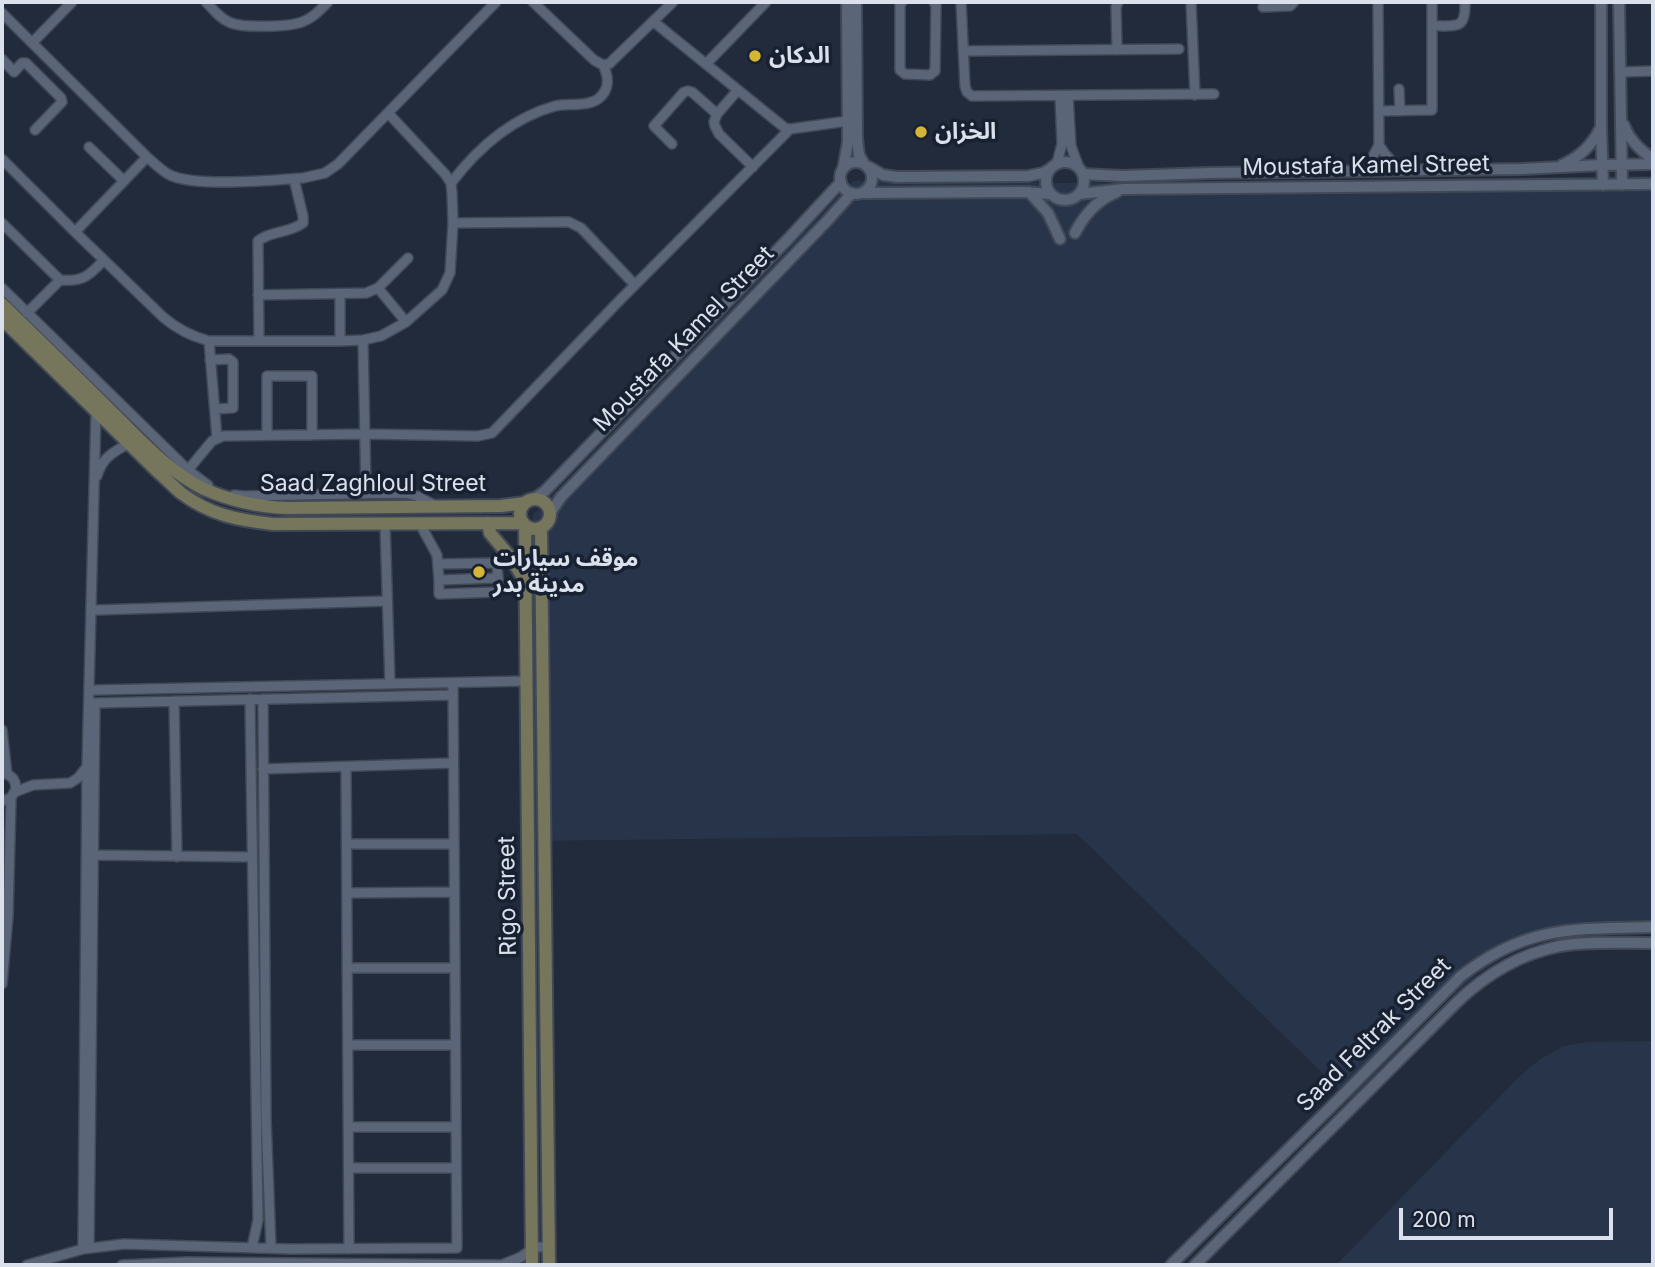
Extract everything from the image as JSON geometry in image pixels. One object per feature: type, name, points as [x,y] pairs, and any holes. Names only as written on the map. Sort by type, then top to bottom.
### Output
[{"type":"main road","name":"Saad Zaghloul Street","points":[[2,304],[128,444],[180,491],[213,512],[273,524],[524,524]]},
{"type":"main road","name":"Saad Zaghloul Street","points":[[5,327],[56,365],[168,467],[202,488],[222,496],[254,505],[288,508],[500,506],[530,501]]},
{"type":"main road","points":[[530,501],[543,502],[550,515],[541,528],[533,529],[524,524],[520,512],[530,501]]},
{"type":"main road","points":[[488,523],[490,533],[511,558],[526,582]]},
{"type":"main road","name":"Rigo Street","points":[[524,524],[532,1265]]},
{"type":"main road","name":"Rigo Street","points":[[541,528],[549,1265]]},
{"type":"main road","points":[[525,556],[541,555]]},
{"type":"main road","points":[[528,865],[544,865]]},
{"type":"street","points":[[32,43],[72,2]]},
{"type":"street","points":[[206,2],[230,23],[249,26],[303,22],[328,2]]},
{"type":"street","points":[[2,13],[147,157],[168,174],[187,180],[208,181],[294,179],[318,175],[332,169],[496,2]]},
{"type":"street","points":[[533,2],[594,61],[603,65],[609,64],[673,2]]},
{"type":"street","points":[[706,64],[766,2]]},
{"type":"street","points":[[847,2],[848,121],[852,146],[872,173],[871,184],[857,193]]},
{"type":"street","points":[[856,2],[856,102],[852,146],[841,182],[845,189],[857,193],[1026,192],[1050,194],[1067,200],[1079,194],[1084,183],[1071,146],[1064,96]]},
{"type":"street","points":[[902,2],[900,70],[905,74],[930,75],[935,71],[934,2]]},
{"type":"street","points":[[961,2],[966,89],[972,96],[1214,94]]},
{"type":"street","points":[[1117,50],[1118,2]]},
{"type":"street","points":[[1191,2],[1195,95]]},
{"type":"street","points":[[1263,7],[1290,6],[1294,2]]},
{"type":"street","points":[[1356,172],[1370,160],[1379,145],[1378,2]]},
{"type":"street","points":[[1379,111],[1432,110],[1432,2]]},
{"type":"street","points":[[1432,26],[1459,24],[1465,14],[1465,2]]},
{"type":"street","points":[[1601,2],[1603,185]]},
{"type":"street","points":[[1619,2],[1622,185]]},
{"type":"street","points":[[654,22],[780,125],[790,129],[848,121]]},
{"type":"street","points":[[964,51],[1179,49]]},
{"type":"street","points":[[2,59],[14,72],[22,63],[26,63],[61,98],[62,102],[36,130]]},
{"type":"street","points":[[451,183],[476,153],[518,122],[556,106],[591,102],[599,98],[608,82],[608,73],[603,65]]},
{"type":"street","points":[[1620,72],[1653,71]]},
{"type":"street","points":[[1399,89],[1400,111]]},
{"type":"street","points":[[738,90],[717,114],[714,122],[717,130],[753,167]]},
{"type":"street","points":[[672,144],[654,126],[684,92],[692,92],[717,114]]},
{"type":"street","points":[[1050,194],[1045,179],[1062,144],[1064,96]]},
{"type":"street","points":[[2,159],[176,328],[192,337],[209,341],[363,340],[381,336],[405,322],[442,290],[450,273],[453,223],[451,183],[388,113]]},
{"type":"street","points":[[1620,116],[1627,133],[1638,148],[1653,159]]},
{"type":"street","points":[[1554,168],[1579,156],[1596,137],[1601,126]]},
{"type":"street","points":[[188,470],[212,441],[229,435],[489,435],[790,129]]},
{"type":"street","points":[[1379,145],[1394,163],[1408,171]]},
{"type":"street","points":[[89,147],[124,181]]},
{"type":"street","points":[[75,232],[147,157]]},
{"type":"street","points":[[843,169],[853,162],[891,176],[1023,176],[1036,175],[1066,162],[1081,171]]},
{"type":"street","name":"Moustafa Kamel Street","points":[[1081,171],[1112,176],[1653,164]]},
{"type":"street","points":[[891,176],[891,192]]},
{"type":"street","points":[[1023,176],[1027,184],[1026,192]]},
{"type":"street","points":[[1112,176],[1107,180],[1108,186],[1118,190]]},
{"type":"street","points":[[258,341],[259,239],[303,223],[294,179]]},
{"type":"street","name":"Moustafa Kamel Street","points":[[530,501],[555,481],[841,182]]},
{"type":"street","name":"Moustafa Kamel Street","points":[[1079,194],[1118,190],[1653,184]]},
{"type":"street","points":[[1075,233],[1089,210],[1118,190]]},
{"type":"street","points":[[1026,192],[1048,213],[1060,239]]},
{"type":"street","name":"Moustafa Kamel Street","points":[[550,515],[565,493],[857,193]]},
{"type":"street","points":[[453,223],[569,222],[581,228],[635,285]]},
{"type":"street","points":[[2,223],[60,280],[70,281],[89,276],[104,260]]},
{"type":"street","points":[[258,295],[366,293],[378,288],[408,258]]},
{"type":"street","points":[[27,313],[60,280]]},
{"type":"street","points":[[2,288],[188,470],[208,485],[231,495],[244,496],[411,494],[436,506]]},
{"type":"street","points":[[378,288],[405,322]]},
{"type":"street","points":[[340,294],[340,341]]},
{"type":"street","points":[[363,340],[366,494]]},
{"type":"street","points":[[209,341],[217,438]]},
{"type":"street","points":[[210,360],[229,359],[233,362],[233,408],[215,409]]},
{"type":"street","points":[[267,435],[267,376],[312,376],[312,435]]},
{"type":"street","points":[[86,1248],[87,766],[96,411]]},
{"type":"street","points":[[87,1129],[97,476],[103,461],[128,444]]},
{"type":"street","points":[[555,481],[565,493]]},
{"type":"street","points":[[385,524],[390,684]]},
{"type":"street","points":[[420,524],[437,555],[439,594],[496,592],[499,589],[498,566],[494,563],[438,564]]},
{"type":"street","points":[[439,580],[498,578]]},
{"type":"street","points":[[96,610],[387,601]]},
{"type":"street","points":[[94,690],[527,681]]},
{"type":"street","points":[[27,1265],[86,1248],[137,1243],[271,1248],[457,1248],[453,683]]},
{"type":"street","points":[[341,685],[342,698]]},
{"type":"street","points":[[95,703],[453,695]]},
{"type":"street","points":[[250,699],[252,857],[271,1248]]},
{"type":"street","points":[[252,1247],[258,1220],[262,699]]},
{"type":"street","points":[[174,701],[177,857]]},
{"type":"street","points":[[2,730],[7,775],[16,785],[9,797],[8,916],[2,984]]},
{"type":"street","points":[[251,755],[263,755]]},
{"type":"street","points":[[263,769],[453,764]]},
{"type":"street","points":[[9,797],[33,785],[70,783],[82,775],[87,766]]},
{"type":"street","points":[[346,767],[349,1249]]},
{"type":"street","points":[[7,775],[33,785]]},
{"type":"street","points":[[70,783],[87,797]]},
{"type":"street","points":[[347,844],[454,844]]},
{"type":"street","points":[[93,855],[252,857]]},
{"type":"street","points":[[347,893],[454,892]]},
{"type":"street","name":"Saad Feltrak Street","points":[[1171,1265],[1351,1088],[1457,979],[1491,954],[1509,945],[1547,933],[1577,929],[1653,927]]},
{"type":"street","name":"Saad Feltrak Street","points":[[1195,1265],[1468,991],[1498,970],[1539,951],[1583,944],[1653,943]]},
{"type":"street","points":[[347,968],[455,968]]},
{"type":"street","points":[[1457,979],[1468,991]]},
{"type":"street","points":[[348,1045],[455,1045]]},
{"type":"street","points":[[1351,1088],[1362,1099]]},
{"type":"street","points":[[1338,1100],[1350,1111]]},
{"type":"street","points":[[349,1127],[456,1126]]},
{"type":"street","points":[[349,1168],[456,1168]]},
{"type":"street","points":[[122,1265],[175,1262],[506,1265],[531,1249],[549,1247]]},
{"type":"shaded area","points":[[1653,176],[1653,934],[1581,935],[1543,942],[1509,954],[1479,973],[1445,1002],[1350,1100],[1077,834],[536,841],[533,515],[853,181],[1069,183]]},
{"type":"shaded area","points":[[1653,1041],[1653,1265],[1336,1265],[1519,1077],[1540,1059],[1564,1046],[1588,1042]]},
{"type":"place","name":"الدكان","points":[[755,56]]},
{"type":"place","name":"الخزان","points":[[921,132]]},
{"type":"place","name":"موقف سيارات مدينة بدر","points":[[479,572]]}]
